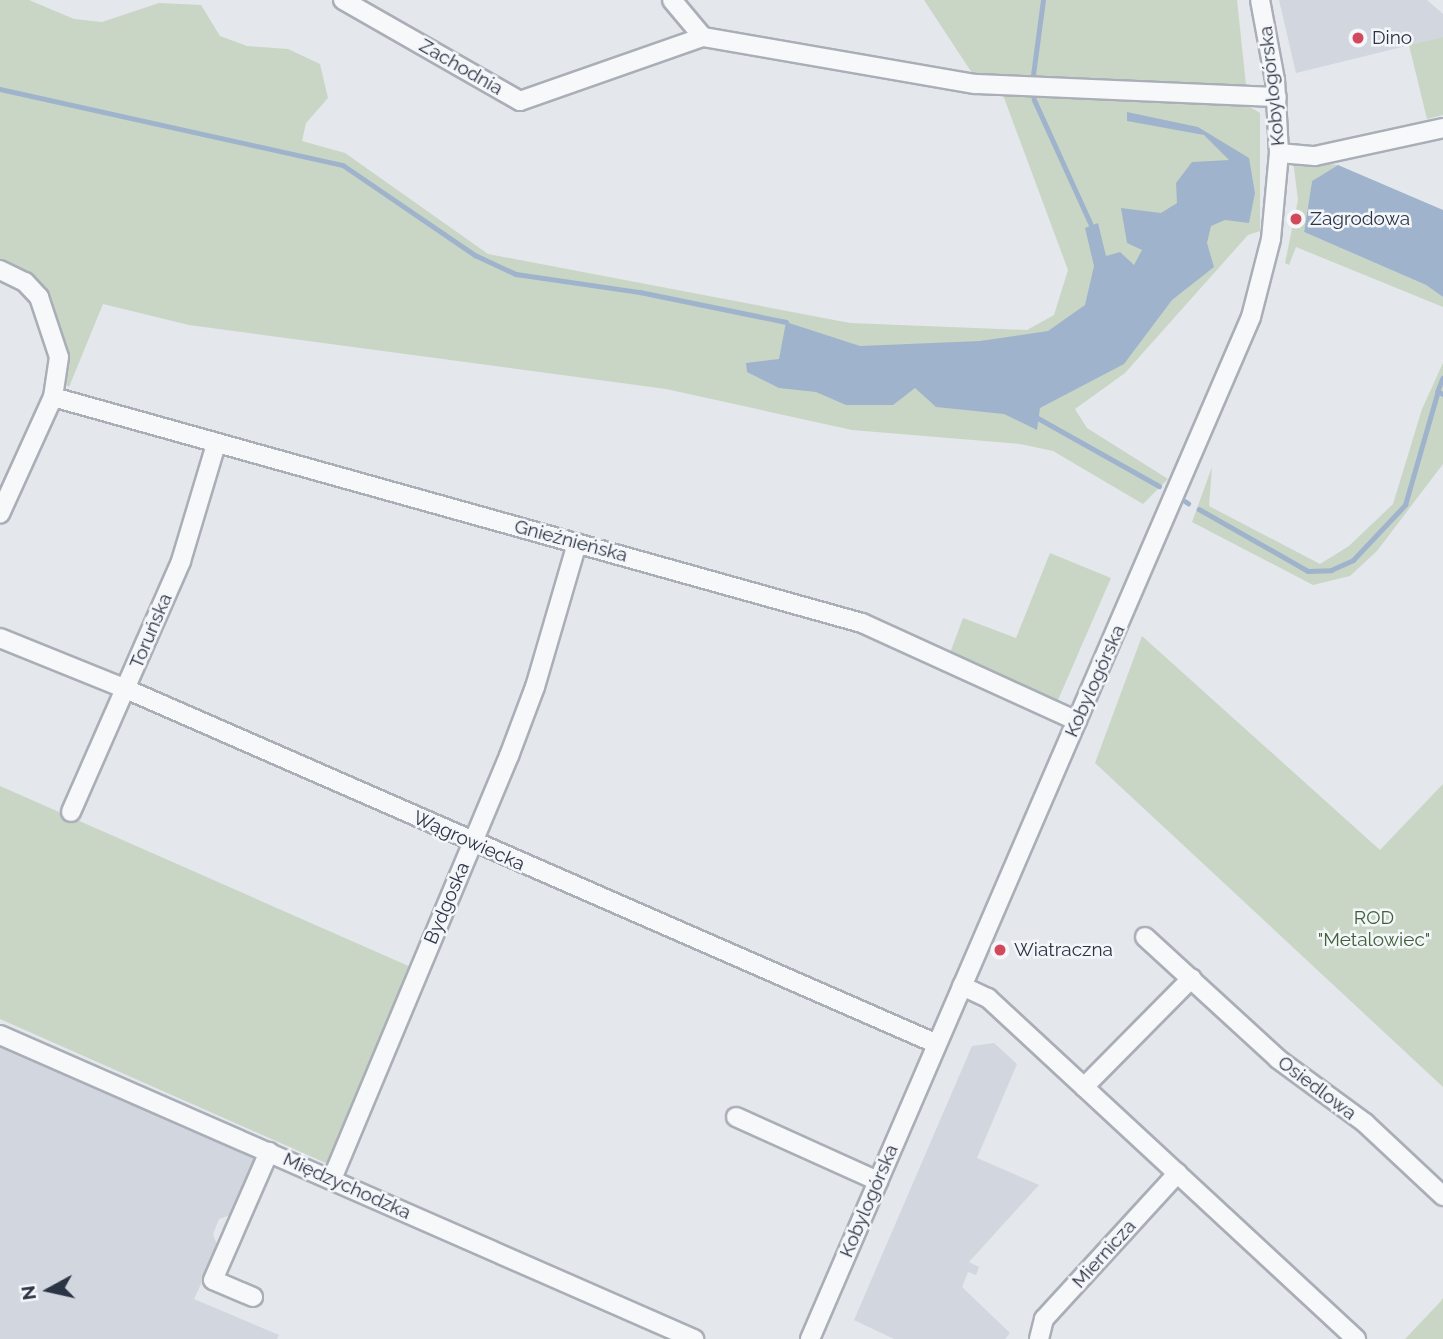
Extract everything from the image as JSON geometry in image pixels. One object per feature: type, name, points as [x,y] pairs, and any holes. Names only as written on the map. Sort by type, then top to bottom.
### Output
[{"type":"street","name":"Zachodnia","points":[[342,0],[520,101],[703,37]]},
{"type":"street","points":[[672,0],[703,37],[925,76],[1018,86],[1277,97]]},
{"type":"street","name":"Kobylogórska","points":[[810,1339],[1251,317],[1274,222],[1279,153],[1277,97],[1260,0]]},
{"type":"street","points":[[1279,153],[1315,156],[1443,128]]},
{"type":"street","points":[[0,270],[25,282],[39,297],[59,357],[53,397],[0,514]]},
{"type":"street","name":"Gnieźnieńska","points":[[53,397],[862,623],[1077,721]]},
{"type":"street","name":"Toruńska","points":[[71,811],[181,561],[216,444]]},
{"type":"street","name":"Bydgoska","points":[[332,1179],[535,687],[577,543]]},
{"type":"street","name":"Wągrowiecka","points":[[0,638],[126,689],[937,1044]]},
{"type":"street","name":"Osiedlowa","points":[[1145,937],[1278,1059],[1365,1123],[1443,1196]]},
{"type":"street","points":[[1084,1087],[1192,978]]},
{"type":"street","points":[[962,986],[988,998],[1356,1339]]},
{"type":"street","name":"Międzychodzka","points":[[0,1035],[694,1339]]},
{"type":"street","points":[[736,1116],[878,1181]]},
{"type":"street","points":[[253,1297],[213,1280],[269,1152]]},
{"type":"street","name":"Miernicza","points":[[1039,1339],[1044,1319],[1178,1173]]},
{"type":"shaded area","points":[[1279,0],[1427,0],[1443,14],[1443,37],[1296,73]]},
{"type":"shaded area","points":[[994,1043],[1017,1064],[977,1158],[1039,1185],[969,1262],[979,1267],[976,1275],[968,1272],[962,1287],[1010,1333],[1005,1339],[894,1339],[854,1320],[972,1046]]},
{"type":"shaded area","points":[[0,1046],[253,1155],[257,1164],[233,1214],[219,1219],[213,1234],[218,1248],[194,1299],[279,1335],[277,1339],[0,1339]]},
{"type":"green space","points":[[0,0],[29,0],[74,19],[102,22],[159,3],[201,5],[220,36],[247,46],[288,49],[320,64],[328,98],[306,123],[302,141],[345,153],[488,254],[850,323],[1027,330],[1054,315],[1068,270],[1003,95],[1245,104],[1260,113],[1260,231],[1248,235],[1125,373],[1075,409],[1087,428],[1168,479],[1143,504],[1053,451],[1020,444],[852,430],[666,389],[189,325],[103,304],[69,387],[65,384],[69,365],[66,343],[52,304],[0,282]]},
{"type":"green space","points":[[924,0],[1237,0],[1246,85],[974,76]]},
{"type":"green space","points":[[1443,37],[1443,115],[1427,119],[1409,45]]},
{"type":"green space","points":[[1293,160],[1338,165],[1312,181],[1304,232],[1426,285],[1443,297],[1443,307],[1296,247],[1289,265],[1285,263],[1298,200]]},
{"type":"green space","points":[[1443,363],[1443,464],[1377,551],[1350,576],[1313,585],[1192,522],[1212,467],[1209,506],[1320,564],[1349,546],[1393,504],[1422,409]]},
{"type":"green space","points":[[1050,553],[1111,578],[1058,700],[950,653],[963,618],[1016,638]]},
{"type":"green space","name":"ROD \"Metalowiec\"","points":[[1142,636],[1380,850],[1443,784],[1443,1087],[1095,763]]},
{"type":"green space","points":[[0,786],[413,968],[328,1164],[0,1019]]},
{"type":"green space","points":[[1443,1298],[1443,1339],[1405,1339],[1441,1301]]},
{"type":"water","points":[[1127,112],[1198,127],[1249,158],[1255,193],[1249,223],[1225,220],[1211,226],[1207,243],[1214,267],[1172,300],[1124,364],[1040,408],[1037,430],[1004,414],[936,407],[915,388],[893,405],[846,405],[816,392],[779,388],[747,372],[746,363],[779,359],[786,322],[860,346],[980,341],[1048,331],[1085,305],[1094,266],[1085,228],[1098,223],[1106,256],[1120,252],[1134,265],[1142,250],[1127,243],[1121,208],[1161,213],[1177,203],[1176,183],[1192,162],[1229,160],[1204,135],[1127,121]]},
{"type":"water","points":[[1338,165],[1443,210],[1443,297],[1426,285],[1304,232],[1312,181]]},
{"type":"waterway","points":[[1033,75],[1043,0]]},
{"type":"waterway","points":[[0,89],[343,165],[475,255],[516,274],[640,292],[786,322]]},
{"type":"waterway","points":[[1034,99],[1092,226]]},
{"type":"waterway","points":[[1443,378],[1438,391],[1443,394]]},
{"type":"waterway","points":[[1199,509],[1308,571],[1331,570],[1353,560],[1405,505],[1438,391]]},
{"type":"waterway","points":[[1038,418],[1159,486]]},
{"type":"place","name":"Dino","points":[[1358,38]]},
{"type":"place","name":"Zagrodowa","points":[[1296,219]]},
{"type":"place","name":"Wiatraczna","points":[[1000,950]]}]
